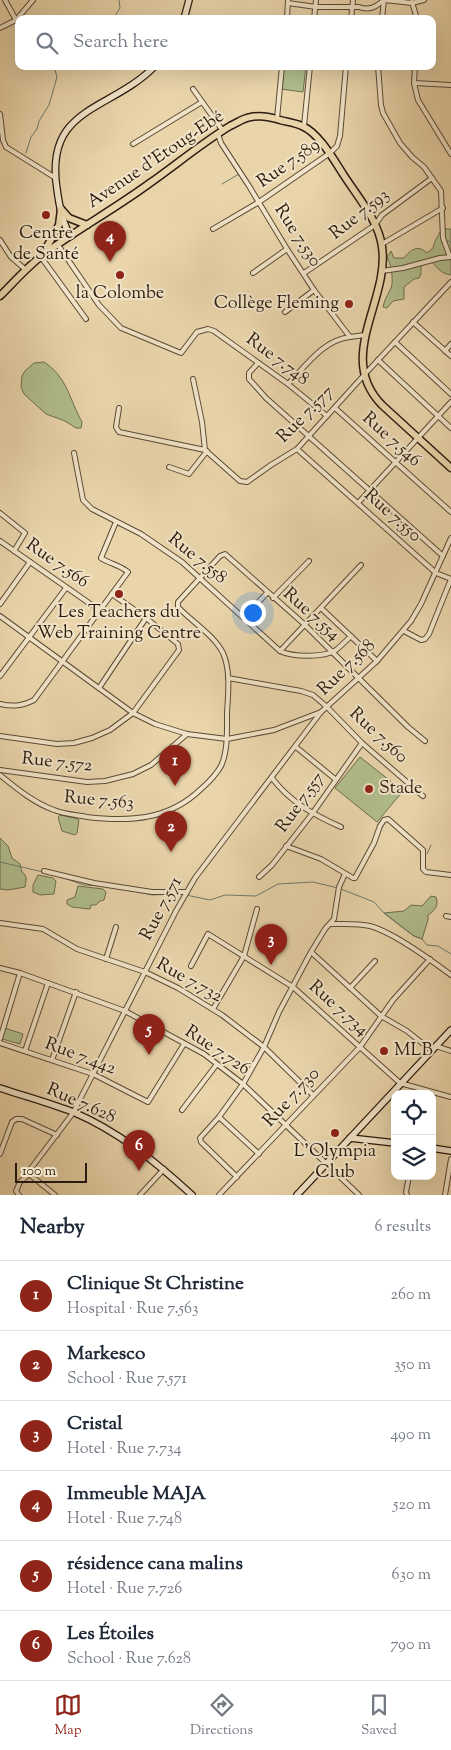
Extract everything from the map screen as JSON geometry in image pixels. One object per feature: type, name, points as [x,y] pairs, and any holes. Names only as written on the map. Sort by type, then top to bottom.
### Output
[{"type":"main road","points":[[185,15],[189,0]]},
{"type":"main road","points":[[71,236],[65,226],[54,177],[56,155],[62,138],[69,126],[82,115],[137,81],[150,70]]},
{"type":"main road","name":"Avenue d'Etoug-Ebé","points":[[42,256],[149,184],[220,132],[243,119],[259,116],[304,126],[320,141],[330,154],[375,225],[382,244],[382,271],[363,348],[368,385],[377,400],[451,468]]},
{"type":"main road","points":[[61,210],[69,218],[87,224]]},
{"type":"main road","points":[[0,296],[42,256],[56,232],[61,210]]},
{"type":"main road","points":[[297,1195],[451,1030]]},
{"type":"main road","name":"Rue 7.628","points":[[0,1088],[73,1112],[106,1128],[164,1169],[189,1194]]},
{"type":"main road","points":[[350,1138],[391,1142]]},
{"type":"main road","points":[[436,1149],[451,1151]]},
{"type":"street","points":[[5,0],[15,18]]},
{"type":"street","points":[[20,15],[33,0]]},
{"type":"street","points":[[315,15],[316,0]]},
{"type":"street","points":[[351,15],[353,0]]},
{"type":"street","points":[[382,15],[384,0]]},
{"type":"street","points":[[287,15],[288,2],[316,7],[374,8],[384,0],[424,0]]},
{"type":"street","points":[[411,1],[416,15]]},
{"type":"street","points":[[0,28],[15,20]]},
{"type":"street","points":[[277,119],[282,70]]},
{"type":"street","points":[[304,126],[310,70]]},
{"type":"street","name":"Rue 7.589","points":[[213,229],[259,202],[330,154],[337,146],[340,136],[346,70]]},
{"type":"street","points":[[378,70],[383,113],[400,143],[424,167],[442,192],[443,238],[451,257],[382,271]]},
{"type":"street","points":[[415,70],[414,83],[418,100],[451,154]]},
{"type":"street","points":[[414,83],[451,85]]},
{"type":"street","name":"Rue 7.530","points":[[193,89],[220,132],[221,143],[287,249],[314,290],[350,337]]},
{"type":"street","points":[[133,144],[202,102]]},
{"type":"street","points":[[0,114],[3,140],[6,147],[54,177]]},
{"type":"street","name":"Rue 7.593","points":[[304,273],[375,225],[382,215],[432,178]]},
{"type":"street","points":[[382,244],[443,208]]},
{"type":"street","points":[[0,240],[11,257],[26,270]]},
{"type":"street","name":"Rue 7.748","points":[[58,245],[99,305],[121,328],[182,353],[197,332],[208,329],[229,341],[288,384],[327,416]]},
{"type":"street","points":[[253,273],[287,249]]},
{"type":"street","points":[[42,256],[86,319]]},
{"type":"street","name":"Rue 7.577","points":[[119,408],[116,427],[119,432],[206,451],[244,482],[297,449],[451,282]]},
{"type":"street","points":[[285,312],[314,290]]},
{"type":"street","points":[[413,322],[451,356]]},
{"type":"street","points":[[288,384],[312,358],[333,341],[365,335]]},
{"type":"street","points":[[395,342],[451,394]]},
{"type":"street","points":[[445,351],[451,344]]},
{"type":"street","points":[[378,360],[451,428]]},
{"type":"street","points":[[258,363],[249,373],[250,379],[266,398],[444,556]]},
{"type":"street","points":[[169,467],[189,474],[206,451],[193,379]]},
{"type":"street","points":[[358,504],[451,402]]},
{"type":"street","name":"Rue 7.546","points":[[335,408],[451,512]]},
{"type":"street","name":"Rue 7.550","points":[[297,449],[436,573],[451,580],[429,634],[425,639],[421,640],[404,630]]},
{"type":"street","name":"Rue 7.558","points":[[74,453],[83,500],[92,509],[141,534],[201,578],[280,651]]},
{"type":"street","points":[[0,513],[25,533],[14,550]]},
{"type":"street","points":[[0,704],[21,706],[34,700],[128,572],[122,567],[101,558],[116,522]]},
{"type":"street","name":"Rue 7.568","points":[[0,616],[134,713],[155,724],[187,734],[227,739],[274,730],[321,712],[327,707],[376,661],[416,616],[451,538]]},
{"type":"street","name":"Rue 7.566","points":[[0,541],[99,610]]},
{"type":"street","name":"Rue 7.554","points":[[201,578],[220,556],[225,554],[304,624],[408,727],[425,741]]},
{"type":"street","points":[[273,598],[309,561]]},
{"type":"street","points":[[0,604],[30,562]]},
{"type":"street","points":[[351,636],[332,652],[290,656],[280,651],[360,565]]},
{"type":"street","name":"Rue 7.563","points":[[0,775],[41,805],[55,811],[100,818],[145,818],[175,808],[188,800],[212,779],[222,765],[227,739],[228,678],[226,659],[217,644],[178,607],[178,602],[201,578]]},
{"type":"street","points":[[0,676],[66,588]]},
{"type":"street","points":[[244,617],[267,593]]},
{"type":"street","points":[[0,736],[41,743],[74,743],[110,730],[134,713],[178,650],[178,644],[112,594]]},
{"type":"street","points":[[321,608],[376,661]]},
{"type":"street","points":[[98,688],[146,618]]},
{"type":"street","name":"Rue 7.560","points":[[228,678],[301,691],[313,695],[362,743],[423,796]]},
{"type":"street","name":"Rue 7.571","points":[[19,1195],[16,1191],[20,1182],[29,1174],[29,1171],[73,1112],[195,878],[321,712]]},
{"type":"street","name":"Rue 7.572","points":[[0,770],[87,782],[105,781],[132,774],[151,765],[187,734]]},
{"type":"street","name":"Rue 7.557","points":[[259,877],[272,865],[312,814],[362,743]]},
{"type":"street","points":[[296,747],[335,779]]},
{"type":"street","points":[[272,778],[283,792],[312,814],[340,827]]},
{"type":"street","points":[[286,846],[321,859],[351,878],[355,878],[374,843],[380,826],[384,820],[388,819],[423,850],[423,869],[426,872],[451,875]]},
{"type":"street","points":[[44,871],[94,883],[152,892],[187,892]]},
{"type":"street","points":[[237,1177],[201,1142],[200,1138],[219,1117],[242,1084],[264,1047],[311,952],[336,914],[339,887],[345,874]]},
{"type":"street","points":[[213,1009],[244,956],[257,909]]},
{"type":"street","name":"Rue 7.732","points":[[0,922],[43,929],[77,949],[145,972],[178,988],[213,1009],[264,1047],[312,1096]]},
{"type":"street","points":[[331,924],[362,924],[372,926],[430,960],[451,975]]},
{"type":"street","points":[[106,958],[116,927]]},
{"type":"street","name":"Rue 7.734","points":[[191,966],[208,934],[293,987],[400,1083],[451,1098]]},
{"type":"street","points":[[311,952],[381,1016],[434,1049],[451,1051]]},
{"type":"street","name":"Rue 7.730","points":[[219,1195],[360,1047],[393,1000],[430,960]]},
{"type":"street","points":[[350,988],[375,961]]},
{"type":"street","name":"Rue 7.726","points":[[0,968],[76,992],[125,1011],[204,1054],[242,1084],[358,1195]]},
{"type":"street","points":[[0,1039],[20,973]]},
{"type":"street","points":[[25,1051],[48,983]]},
{"type":"street","points":[[52,1060],[76,992]]},
{"type":"street","name":"Rue 7.442","points":[[0,1043],[93,1074],[148,1102],[184,1044]]},
{"type":"street","points":[[182,1110],[217,1064]]},
{"type":"street","points":[[219,1117],[259,1154]]},
{"type":"street","points":[[0,1154],[12,1122],[16,1118],[57,1135]]},
{"type":"street","points":[[445,1195],[451,1159]]},
{"type":"street","points":[[140,1195],[164,1169]]},
{"type":"street","points":[[29,1174],[54,1195]]},
{"type":"street","points":[[407,1195],[408,1180]]},
{"type":"green space","points":[[283,70],[306,70],[303,92],[281,89]]},
{"type":"green space","points":[[443,226],[446,229],[451,229],[451,275],[442,272],[428,259],[421,267],[419,278],[414,279],[404,287],[404,299],[393,301],[387,308],[383,307],[392,285],[392,272],[387,257],[391,251],[394,258],[404,258],[414,249],[424,250],[427,253],[433,248]]},
{"type":"green space","points":[[44,362],[58,375],[67,389],[82,422],[81,428],[76,428],[65,421],[46,414],[24,394],[21,387],[22,376],[25,371],[34,363]]},
{"type":"green space","name":"Stade","points":[[360,757],[403,791],[377,822],[335,788]]},
{"type":"green space","points":[[60,815],[79,820],[75,835],[62,831],[58,817]]},
{"type":"green space","points":[[0,838],[8,846],[12,858],[20,864],[22,872],[26,877],[25,887],[8,890],[0,889]]},
{"type":"green space","points":[[38,875],[53,878],[56,881],[54,894],[40,895],[33,892],[33,885]]},
{"type":"green space","points":[[78,886],[103,889],[106,892],[104,900],[96,905],[91,905],[89,909],[72,907],[67,904],[67,900],[75,897]]},
{"type":"green space","points":[[431,896],[436,897],[437,905],[428,915],[422,939],[414,936],[384,913],[404,911],[411,905],[422,906]]},
{"type":"green space","points":[[5,1028],[23,1034],[20,1044],[2,1039]]},
{"type":"waterway","points":[[116,15],[120,8],[119,0]]},
{"type":"waterway","points":[[26,153],[31,137],[49,105],[57,77],[55,70]]},
{"type":"waterway","points":[[222,184],[239,174]]},
{"type":"waterway","points":[[444,240],[451,242]]},
{"type":"waterway","points":[[427,854],[431,845]]},
{"type":"waterway","points":[[0,862],[43,872]]},
{"type":"waterway","points":[[64,878],[84,885],[103,886]]},
{"type":"waterway","points":[[181,894],[210,900],[225,895],[256,896],[278,884],[313,882],[338,888]]},
{"type":"waterway","points":[[341,889],[374,902],[384,913],[414,936],[422,939],[427,945],[438,946],[451,954]]},
{"type":"waterway","points":[[134,891],[152,895],[175,894]]},
{"type":"place","name":"Centre de Santé","points":[[46,215]]},
{"type":"place","name":"Immeuble MAJA","points":[[110,262]]},
{"type":"place","name":"la Colombe","points":[[120,275]]},
{"type":"place","name":"Collège Fleming","points":[[349,304]]},
{"type":"place","name":"Les Teachers du Web Training Centre","points":[[119,594]]},
{"type":"place","name":"Clinique St Christine","points":[[175,786]]},
{"type":"place","name":"Stade","points":[[369,789]]},
{"type":"place","name":"Markesco","points":[[171,852]]},
{"type":"place","name":"Cristal","points":[[271,965]]},
{"type":"place","name":"MLB","points":[[384,1051]]},
{"type":"place","name":"résidence cana malins","points":[[149,1055]]},
{"type":"place","name":"L'Olympia Club","points":[[335,1133]]},
{"type":"place","name":"Les Étoiles","points":[[139,1171]]}]
